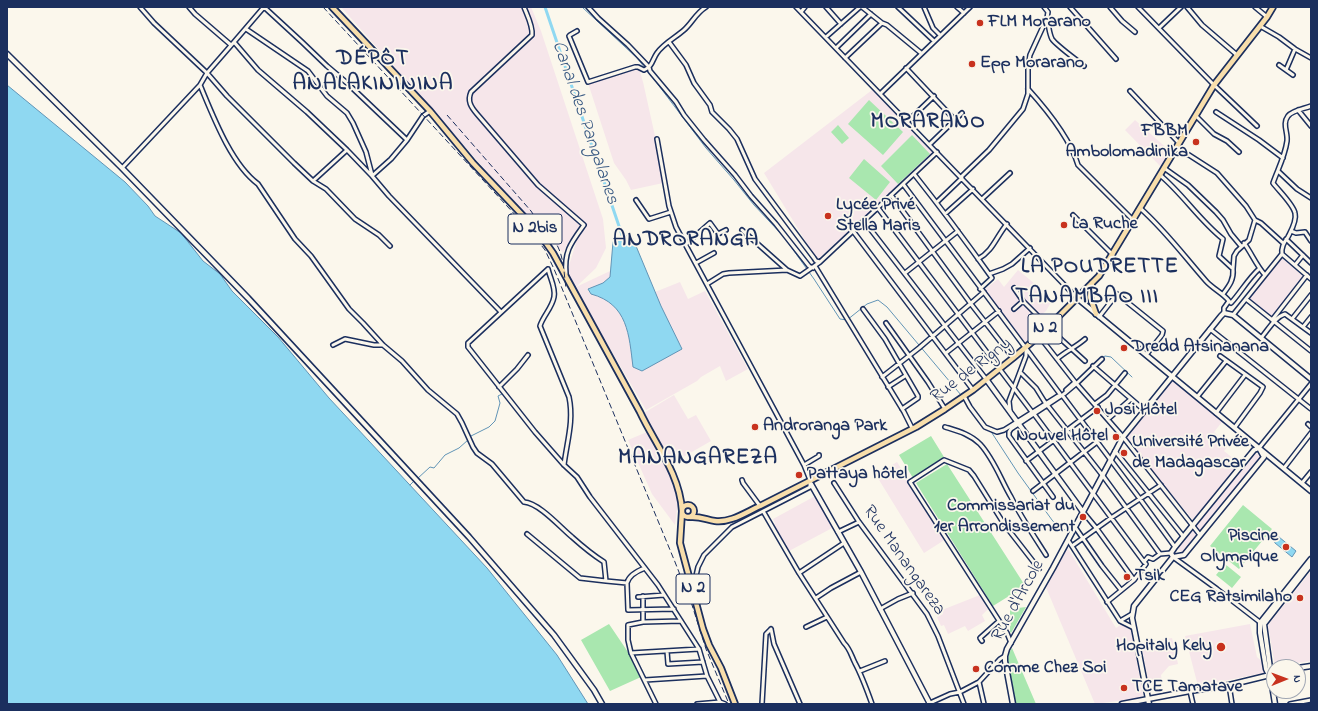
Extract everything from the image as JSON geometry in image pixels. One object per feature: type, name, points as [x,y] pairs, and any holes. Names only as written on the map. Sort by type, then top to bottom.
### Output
[{"type":"main road","name":"N 2bis","points":[[332,7],[430,112],[473,163],[541,236],[553,253],[640,412],[670,468],[679,491]]},
{"type":"main road","name":"Rue de Rigny","points":[[690,517],[705,518],[713,521],[726,521],[811,482],[945,409],[973,390],[1026,348],[1099,276],[1214,86],[1273,7]]},
{"type":"main road","points":[[7,54],[122,168],[248,298],[469,537],[554,635],[594,690],[602,704]]},
{"type":"main road","points":[[1092,283],[1090,297],[1098,316]]},
{"type":"main road","points":[[1077,298],[1311,491]]},
{"type":"main road","points":[[1224,313],[1233,315],[1311,379]]},
{"type":"main road","name":"Rue d'Arcole","points":[[1013,704],[1005,656],[1007,649],[1123,437],[1171,376],[1224,313]]},
{"type":"main road","points":[[986,379],[1083,512]]},
{"type":"main road","points":[[1173,557],[1171,553],[1183,536],[1254,450],[1259,448]]},
{"type":"main road","points":[[1149,702],[1134,628],[1132,614],[1134,606],[1173,557],[1184,555],[1264,457],[1259,448]]},
{"type":"main road","points":[[811,482],[861,572],[930,703]]},
{"type":"main road","points":[[679,491],[686,501],[705,518]]},
{"type":"main road","points":[[679,491],[682,511],[680,533]]},
{"type":"main road","points":[[682,511],[685,505],[693,507]]},
{"type":"main road","points":[[680,533],[682,524],[694,515],[693,507]]},
{"type":"main road","points":[[682,511],[684,516],[690,517]]},
{"type":"main road","name":"N 2","points":[[680,533],[680,543],[709,645],[721,668],[735,704]]},
{"type":"main road","points":[[1268,659],[1262,623],[1311,559]]},
{"type":"main road","points":[[1262,623],[1311,564]]},
{"type":"main road","points":[[1122,704],[1149,702],[1190,691],[1229,685],[1266,676]]},
{"type":"street","points":[[140,7],[154,23],[207,73],[254,124],[313,180],[326,189],[355,219],[379,235],[390,246]]},
{"type":"street","points":[[189,7],[195,14],[233,44],[258,70],[302,107],[347,150],[393,201],[501,312]]},
{"type":"street","points":[[122,168],[200,85],[207,73],[264,7],[407,140]]},
{"type":"street","points":[[524,7],[533,32],[532,35],[472,92],[470,102],[477,114],[538,185],[584,224],[569,246],[565,265],[566,278]]},
{"type":"street","points":[[588,7],[628,45],[676,102],[684,115],[704,140],[736,175],[751,196],[776,224],[809,266],[813,268],[845,316],[912,428]]},
{"type":"street","points":[[577,31],[570,34],[570,36],[586,81],[635,67],[644,70],[652,64],[658,52],[672,38],[684,31],[700,11],[706,7]]},
{"type":"street","points":[[796,7],[962,177],[1077,298]]},
{"type":"street","points":[[801,12],[805,7]]},
{"type":"street","points":[[826,7],[841,24]]},
{"type":"street","points":[[826,37],[861,7],[882,23],[887,25],[921,53]]},
{"type":"street","points":[[898,7],[934,41]]},
{"type":"street","points":[[924,7],[933,28],[940,35]]},
{"type":"street","points":[[957,7],[964,13]]},
{"type":"street","points":[[880,94],[970,7]]},
{"type":"street","points":[[937,202],[989,150],[1023,109],[1028,94],[1028,65],[1030,55],[1046,20],[1048,12],[1044,7]]},
{"type":"street","points":[[1070,7],[1116,58]]},
{"type":"street","points":[[1110,7],[1122,21],[1135,32]]},
{"type":"street","points":[[1138,7],[1214,86],[1257,126]]},
{"type":"street","points":[[1159,28],[1181,7]]},
{"type":"street","points":[[1187,7],[1202,25],[1236,55]]},
{"type":"street","points":[[1255,7],[1267,17]]},
{"type":"street","points":[[836,48],[871,14]]},
{"type":"street","points":[[1046,20],[1050,28],[1050,34],[1054,41],[1084,66]]},
{"type":"street","points":[[845,58],[882,23]]},
{"type":"street","points":[[1260,26],[1280,37],[1295,49],[1311,58]]},
{"type":"street","points":[[246,29],[308,71],[327,96],[347,113],[366,152],[372,176]]},
{"type":"street","points":[[669,42],[686,65],[694,83],[710,105],[712,112],[737,139],[755,179],[816,261],[820,262]]},
{"type":"street","points":[[1286,70],[1295,49]]},
{"type":"street","points":[[1279,65],[1293,76]]},
{"type":"street","points":[[906,68],[955,120]]},
{"type":"street","points":[[200,85],[224,139],[243,169],[258,184],[295,239],[311,256],[349,309],[383,345],[402,360],[428,390],[456,414],[477,453],[492,464],[524,502],[529,502],[541,509],[571,537],[604,562],[606,581]]},
{"type":"street","points":[[1028,89],[1058,126],[1075,153],[1078,165],[1133,220]]},
{"type":"street","points":[[1130,91],[1180,143]]},
{"type":"street","points":[[908,122],[934,96]]},
{"type":"street","points":[[1233,315],[1282,254],[1283,243],[1291,231],[1296,219],[1290,203],[1273,183],[1283,158],[1287,140],[1285,125],[1287,119],[1292,113],[1311,106]]},
{"type":"street","points":[[1298,110],[1311,125]]},
{"type":"street","points":[[372,176],[391,159],[407,140],[423,116],[430,112]]},
{"type":"street","points":[[1216,112],[1259,140],[1283,158]]},
{"type":"street","points":[[930,144],[962,113]]},
{"type":"street","points":[[1196,116],[1214,134],[1227,141],[1239,152]]},
{"type":"street","points":[[657,139],[671,212],[676,227],[804,465],[811,482],[810,487],[763,512],[732,526],[708,550],[701,560],[693,591]]},
{"type":"street","points":[[1176,149],[1189,155],[1217,173],[1242,202],[1255,220],[1261,223],[1283,243]]},
{"type":"street","points":[[313,180],[347,150]]},
{"type":"street","points":[[742,230],[787,270],[800,276],[808,272],[820,262],[937,152]]},
{"type":"street","points":[[1164,168],[1188,185],[1220,216],[1231,234],[1250,250],[1260,269],[1265,275]]},
{"type":"street","points":[[1278,171],[1311,198]]},
{"type":"street","points":[[982,199],[1010,173]]},
{"type":"street","points":[[914,174],[937,202],[992,278],[980,289]]},
{"type":"street","points":[[1160,175],[1171,184],[1181,197],[1205,222],[1223,238],[1219,256],[1233,269]]},
{"type":"street","points":[[903,184],[980,289],[999,311],[1175,547]]},
{"type":"street","points":[[945,214],[973,189]]},
{"type":"street","points":[[891,195],[971,304],[1013,358]]},
{"type":"street","points":[[636,200],[649,219],[671,212]]},
{"type":"street","points":[[878,208],[1146,564],[1134,580],[1107,602]]},
{"type":"street","points":[[1140,208],[1158,224],[1211,286],[1223,294],[1229,302]]},
{"type":"street","points":[[1073,215],[1113,255]]},
{"type":"street","points":[[864,220],[986,379]]},
{"type":"street","points":[[1223,294],[1232,282],[1234,256],[1249,240],[1255,220]]},
{"type":"street","points":[[686,244],[710,223],[718,234],[726,230]]},
{"type":"street","points":[[978,259],[988,253],[1007,224]]},
{"type":"street","points":[[853,231],[973,390]]},
{"type":"street","points":[[905,273],[958,231]]},
{"type":"street","points":[[1291,231],[1296,233],[1305,232],[1311,241]]},
{"type":"street","points":[[1286,239],[1311,263]]},
{"type":"street","points":[[989,274],[1012,264],[1030,248]]},
{"type":"street","points":[[696,263],[714,252]]},
{"type":"street","points":[[1282,254],[1311,279]]},
{"type":"street","points":[[1294,265],[1303,255]]},
{"type":"street","points":[[564,465],[567,439],[572,423],[571,409],[568,397],[540,326],[554,297],[554,289],[548,269],[468,343],[468,347],[508,400],[564,465],[577,477],[590,498],[674,609],[699,649],[707,676],[720,702]]},
{"type":"street","points":[[1224,313],[1224,308],[1229,302],[1231,303],[1237,297],[1252,275],[1260,269]]},
{"type":"street","points":[[707,284],[723,274],[728,273],[787,270]]},
{"type":"street","points":[[1261,338],[1307,276]]},
{"type":"street","points":[[1014,288],[1023,301],[1048,327],[1085,361]]},
{"type":"street","points":[[882,378],[910,356],[984,292]]},
{"type":"street","points":[[1098,316],[1117,294],[1163,331],[1146,355]]},
{"type":"street","points":[[1292,319],[1311,295]]},
{"type":"street","points":[[1246,299],[1311,351]]},
{"type":"street","points":[[1014,309],[1023,301]]},
{"type":"street","points":[[863,309],[884,339],[918,398],[902,409]]},
{"type":"street","points":[[946,354],[999,311]]},
{"type":"street","points":[[1273,321],[1285,314],[1311,332]]},
{"type":"street","points":[[1303,327],[1311,317]]},
{"type":"street","points":[[886,323],[928,382],[945,409]]},
{"type":"street","points":[[1210,329],[1311,409]]},
{"type":"street","points":[[1039,336],[1123,437],[1200,535]]},
{"type":"street","points":[[333,345],[345,339],[374,346],[383,345]]},
{"type":"street","points":[[1057,359],[1071,349],[1075,348],[1085,339]]},
{"type":"street","points":[[1010,412],[1009,401],[1026,356],[1026,348]]},
{"type":"street","points":[[499,387],[517,369],[528,355]]},
{"type":"street","points":[[1220,356],[1263,387],[1235,428]]},
{"type":"street","points":[[1052,497],[1009,436],[1009,432],[1033,413],[1061,395],[1102,359]]},
{"type":"street","points":[[1197,397],[1226,360]]},
{"type":"street","points":[[1093,366],[1144,410]]},
{"type":"street","points":[[1020,372],[1036,388],[1047,405],[1103,476],[1160,554]]},
{"type":"street","points":[[1095,404],[1107,395],[1125,373]]},
{"type":"street","points":[[1216,413],[1245,375]]},
{"type":"street","points":[[888,387],[905,376]]},
{"type":"street","points":[[1259,448],[1311,384]]},
{"type":"street","points":[[964,396],[970,407],[985,427],[991,430],[997,432],[1019,423]]},
{"type":"street","points":[[1108,419],[1131,399]]},
{"type":"street","points":[[1026,460],[1098,407]]},
{"type":"street","points":[[945,427],[964,433],[971,437],[988,454],[1011,498],[1046,555]]},
{"type":"street","points":[[1284,468],[1311,433]]},
{"type":"street","points":[[1033,491],[1096,442]]},
{"type":"street","points":[[1115,451],[1183,536]]},
{"type":"street","points":[[804,465],[820,456],[819,455]]},
{"type":"street","points":[[1011,643],[999,621],[910,482],[944,460],[969,470],[1004,524],[1039,569]]},
{"type":"street","points":[[1302,483],[1311,472]]},
{"type":"street","points":[[742,480],[760,506]]},
{"type":"street","name":"Rue Manangareza","points":[[834,482],[859,522],[913,593],[927,614],[938,636],[964,704]]},
{"type":"street","points":[[1072,546],[1161,485]]},
{"type":"street","points":[[763,512],[799,573],[844,643],[849,648],[860,671],[872,704]]},
{"type":"street","points":[[1083,512],[1097,528],[1134,580]]},
{"type":"street","points":[[838,532],[859,522]]},
{"type":"street","points":[[1075,527],[1102,566],[1122,590]]},
{"type":"street","points":[[527,534],[580,578],[627,583]]},
{"type":"street","points":[[1068,540],[1120,621],[1134,628]]},
{"type":"street","points":[[799,573],[844,543]]},
{"type":"street","points":[[1144,562],[1148,558],[1153,558],[1160,554],[1171,553]]},
{"type":"street","points":[[1173,557],[1218,588],[1262,623]]},
{"type":"street","points":[[644,568],[636,572],[627,580],[627,610],[674,609]]},
{"type":"street","points":[[816,598],[861,572]]},
{"type":"street","points":[[880,609],[913,593]]},
{"type":"street","points":[[638,597],[664,595]]},
{"type":"street","points":[[643,596],[643,622]]},
{"type":"street","points":[[1120,621],[1132,614]]},
{"type":"street","points":[[806,627],[827,617]]},
{"type":"street","points":[[656,704],[631,653],[628,640],[628,625],[643,622],[682,621]]},
{"type":"street","points":[[982,641],[980,638],[999,621]]},
{"type":"street","points":[[762,704],[766,634],[771,629],[774,644],[800,704]]},
{"type":"street","points":[[631,653],[699,649]]},
{"type":"street","points":[[667,651],[668,664],[703,662]]},
{"type":"street","points":[[930,703],[950,694],[960,692],[979,682],[1000,659],[1005,656]]},
{"type":"street","points":[[860,671],[885,661]]},
{"type":"street","points":[[645,680],[707,676]]},
{"type":"street","points":[[979,682],[984,704]]},
{"type":"street","points":[[1229,685],[1232,704]]},
{"type":"street","points":[[1190,691],[1192,704]]},
{"type":"street","points":[[1290,704],[1311,700]]},
{"type":"street","points":[[697,704],[720,702],[725,704]]},
{"type":"shaded area","points":[[341,7],[531,7],[541,31],[603,219],[606,248],[596,268],[576,287],[640,257],[655,292],[680,282],[688,299],[705,291],[748,369],[726,381],[720,366],[646,410],[568,277],[567,272],[576,243],[571,238],[563,253],[549,235],[547,236],[542,229],[528,218]]},
{"type":"shaded area","points":[[639,68],[643,82],[661,163],[663,183],[631,190],[614,163],[588,83]]},
{"type":"shaded area","name":"Lycée Privé Stella Maris","points":[[872,90],[935,154],[817,260],[764,173]]},
{"type":"shaded area","points":[[1135,120],[1171,152],[1161,167],[1125,130]]},
{"type":"shaded area","points":[[1282,258],[1305,278],[1273,318],[1249,298]]},
{"type":"shaded area","points":[[1018,270],[1046,293],[1051,302],[1046,311],[1039,317],[1047,327],[1026,346],[1004,319],[984,290],[998,279],[1004,287]]},
{"type":"shaded area","points":[[1173,377],[1237,430],[1235,433],[1222,422],[1214,432],[1229,445],[1224,451],[1239,463],[1193,520],[1125,438]]},
{"type":"shaded area","points":[[674,395],[688,419],[696,415],[711,441],[671,464],[642,414]]},
{"type":"shaded area","points":[[647,432],[674,486],[678,501],[675,525],[652,494],[628,440]]},
{"type":"shaded area","points":[[1256,453],[1262,458],[1184,554],[1177,548]]},
{"type":"shaded area","points":[[897,462],[946,539],[924,553],[876,475]]},
{"type":"shaded area","points":[[817,495],[834,527],[789,551],[774,525],[775,523],[773,519]]},
{"type":"shaded area","points":[[1067,547],[1116,628],[1122,624],[1131,629],[1143,695],[1140,698],[1095,704],[1045,585],[1065,548]]},
{"type":"shaded area","name":"CEG Ratsimilaho","points":[[1311,571],[1311,661],[1306,662],[1306,659],[1274,659],[1268,625]]},
{"type":"shaded area","points":[[980,595],[988,609],[982,615],[985,621],[968,631],[965,626],[948,634],[944,625],[941,626],[937,617],[943,614],[942,610]]},
{"type":"shaded area","name":"Hopitaly Kely","points":[[1250,624],[1257,657],[1265,664],[1264,673],[1198,686],[1185,636]]},
{"type":"shaded area","points":[[1172,638],[1178,664],[1169,666],[1161,675],[1162,683],[1149,685],[1141,643]]},
{"type":"green space","points":[[869,100],[903,132],[883,155],[848,124]]},
{"type":"green space","points":[[838,125],[849,138],[842,144],[831,132]]},
{"type":"green space","points":[[912,135],[930,154],[898,184],[881,166]]},
{"type":"green space","points":[[864,159],[890,182],[876,200],[849,178]]},
{"type":"green space","points":[[931,436],[944,457],[913,478],[899,455]]},
{"type":"green space","points":[[947,464],[1024,584],[1021,590],[993,606],[916,483]]},
{"type":"green space","points":[[1243,505],[1272,529],[1239,569],[1210,546]]},
{"type":"green space","points":[[1225,564],[1241,577],[1232,588],[1216,575]]},
{"type":"green space","points":[[1026,607],[1011,633],[1010,609]]},
{"type":"green space","points":[[609,624],[630,655],[641,677],[610,691],[581,640]]},
{"type":"green space","points":[[1012,648],[1036,704],[1016,704],[1008,660],[1009,653]]},
{"type":"water","points":[[7,85],[125,182],[148,206],[155,216],[181,233],[203,261],[220,274],[232,291],[278,337],[329,398],[487,568],[557,655],[588,704],[7,704]]},
{"type":"water","points":[[631,234],[661,306],[682,349],[642,371],[633,367],[628,332],[619,313],[613,305],[591,294],[588,289],[603,283],[610,277],[613,242]]},
{"type":"water","name":"Piscine Olympique","points":[[1279,537],[1296,551],[1292,557],[1275,543]]},
{"type":"waterway","name":"Canal des Pangalanes","points":[[545,7],[623,238]]},
{"type":"waterway","points":[[582,7],[637,58],[645,68]]},
{"type":"waterway","points":[[647,70],[706,148],[754,205],[784,237],[840,319],[847,320],[867,304],[878,300],[887,307],[961,395]]},
{"type":"waterway","points":[[1102,358],[1105,356],[1111,357],[1132,377]]},
{"type":"waterway","points":[[1078,379],[1099,360]]},
{"type":"waterway","points":[[469,437],[489,427],[495,421],[500,403],[498,396],[502,394]]},
{"type":"waterway","points":[[990,430],[1018,473],[1052,520],[1058,527],[1068,531]]},
{"type":"waterway","points":[[417,479],[430,467],[434,468],[445,455],[459,448],[468,440]]},
{"type":"waterway","points":[[410,485],[414,481]]},
{"type":"railway","points":[[323,7],[531,232],[545,250],[675,562],[692,605],[706,649],[729,704]]},
{"type":"railway","points":[[447,115],[531,211],[555,242],[562,257],[566,288]]},
{"type":"place","name":"FLM Morarano","points":[[980,23]]},
{"type":"place","name":"Epp Morarano","points":[[972,64]]},
{"type":"place","name":"FBBM Ambolomadinika","points":[[1196,142]]},
{"type":"place","name":"Lycée Privé Stella Maris","points":[[828,216]]},
{"type":"place","name":"La Ruche","points":[[1064,225]]},
{"type":"place","name":"Dredd Atsinanana","points":[[1124,348]]},
{"type":"place","name":"Josi Hôtel","points":[[1097,411]]},
{"type":"place","name":"Androranga Park","points":[[755,427]]},
{"type":"place","name":"Nouvel Hôtel","points":[[1116,437]]},
{"type":"place","name":"Université Privée de Madagascar","points":[[1124,453]]},
{"type":"place","name":"Pattaya hôtel","points":[[799,475]]},
{"type":"place","name":"Commissariat du 1er Arrondissement","points":[[1083,517]]},
{"type":"place","name":"Piscine Olympique","points":[[1286,547]]},
{"type":"place","name":"Tsik","points":[[1127,577]]},
{"type":"place","name":"CEG Ratsimilaho","points":[[1300,598]]},
{"type":"place","name":"Hopitaly Kely","points":[[1221,647]]},
{"type":"place","name":"Comme Chez Soi","points":[[976,669]]},
{"type":"place","name":"TCE Tamatave","points":[[1124,688]]},
{"type":"district","name":"DÉPÔT ANALAKINININA","points":[[373,72]]},
{"type":"district","name":"MORARANO","points":[[928,123]]},
{"type":"district","name":"ANDRORANGA","points":[[686,241]]},
{"type":"district","name":"LA POUDRETTE","points":[[1100,268]]},
{"type":"district","name":"TANAMBAO III","points":[[1087,298]]},
{"type":"district","name":"MANANGAREZA","points":[[698,459]]}]
